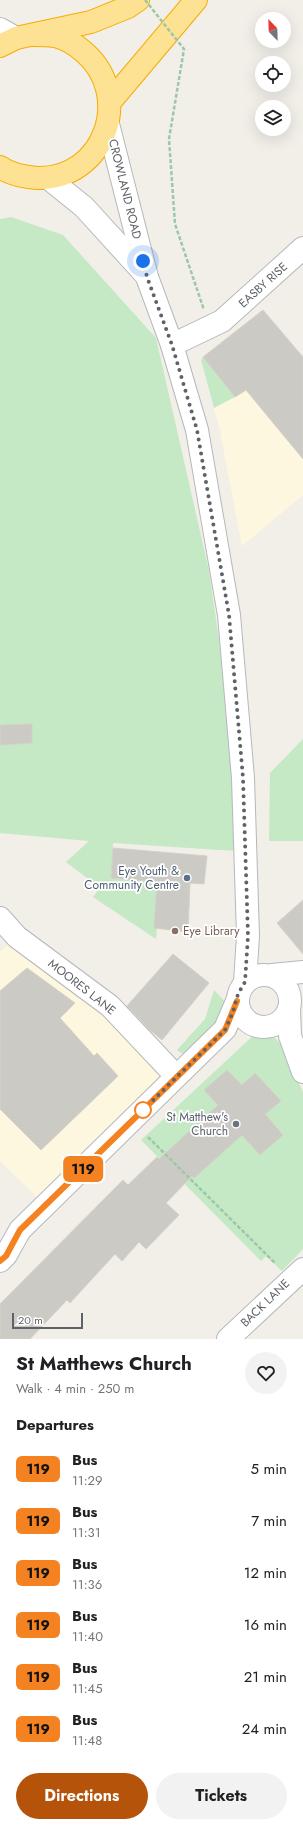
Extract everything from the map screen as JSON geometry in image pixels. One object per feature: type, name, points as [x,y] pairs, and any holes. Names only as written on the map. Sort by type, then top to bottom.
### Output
[{"type":"highway","points":[[12,37],[92,22],[128,7],[138,0]]},
{"type":"highway","points":[[110,102],[196,0]]},
{"type":"highway","points":[[0,167],[23,177],[48,178],[68,172],[86,160],[100,144],[108,124],[110,102],[105,80],[94,61],[77,46],[56,36],[12,37]]},
{"type":"highway","points":[[0,185],[23,177]]},
{"type":"street","name":"CROWLAND ROAD","points":[[108,124],[147,277],[172,345],[197,430],[218,490],[243,778],[248,936],[253,990]]},
{"type":"street","name":"CROWLAND ROAD","points":[[48,178],[84,207],[147,277]]},
{"type":"street","name":"EASBY RISE","points":[[172,345],[303,248]]},
{"type":"street","name":"MOORES LANE","points":[[0,918],[17,937],[110,1006],[176,1076]]},
{"type":"street","points":[[253,990],[303,972]]},
{"type":"street","points":[[266,1027],[280,1022],[290,1006],[296,987],[303,979]]},
{"type":"street","points":[[0,1261],[6,1256],[20,1230],[176,1076],[225,1030],[237,1026],[253,990],[280,980],[286,986],[289,994],[290,1006],[290,1036],[303,1072]]},
{"type":"street","points":[[253,990],[256,1026],[266,1027],[290,1036]]},
{"type":"street","name":"BACK LANE","points":[[228,1339],[297,1274]]},
{"type":"path","points":[[145,0],[184,49],[169,139],[174,216],[175,224],[213,315]]},
{"type":"path","points":[[132,1121],[297,1274]]},
{"type":"shaded area","points":[[263,310],[303,357],[303,495],[242,546],[220,431],[201,360]]},
{"type":"shaded area","points":[[17,937],[176,1076],[46,1206],[0,1161],[0,952]]},
{"type":"green space","points":[[11,217],[63,235],[156,338],[209,571],[228,703],[236,786],[236,851],[113,843],[111,878],[157,882],[154,927],[157,928],[156,939],[93,897],[100,888],[66,862],[89,841],[0,833],[0,219]]},
{"type":"green space","points":[[203,357],[235,397],[214,408],[201,360]]},
{"type":"green space","points":[[303,739],[303,841],[269,841],[270,773]]},
{"type":"green space","points":[[214,990],[227,1004],[222,1019],[189,1051],[184,1053],[180,1052],[177,1050],[205,1019]]},
{"type":"green space","points":[[257,1032],[271,1034],[280,1043],[303,1092],[303,1249],[282,1271],[266,1256],[261,1261],[141,1140]]},
{"type":"building","points":[[263,310],[303,357],[303,459],[246,390],[235,397],[203,357]]},
{"type":"building","points":[[32,724],[32,743],[0,745],[0,725]]},
{"type":"building","points":[[113,848],[207,856],[204,884],[190,883],[188,932],[154,928],[157,882],[111,878]]},
{"type":"building","points":[[303,900],[303,954],[277,923]]},
{"type":"building","points":[[173,954],[209,983],[162,1040],[151,1031],[127,1006]]},
{"type":"building","points":[[27,968],[75,1003],[60,1018],[94,1056],[97,1053],[118,1076],[41,1150],[0,1109],[0,991]]},
{"type":"building","points":[[227,1070],[242,1085],[255,1073],[281,1101],[265,1114],[283,1135],[260,1155],[242,1135],[194,1178],[192,1176],[166,1203],[179,1215],[146,1249],[139,1242],[122,1261],[115,1254],[70,1303],[67,1300],[30,1339],[0,1339],[0,1304],[123,1180],[128,1185],[157,1157],[159,1159],[218,1105],[204,1090]]},
{"type":"bus line","name":"119","points":[[0,1261],[6,1256],[20,1230],[37,1215],[176,1076],[225,1030],[237,1001]]},
{"type":"place","name":"Eye Youth & Community Centre","points":[[187,878]]},
{"type":"place","name":"Eye Library","points":[[175,931]]},
{"type":"place","name":"St Matthew's Church","points":[[236,1124]]},
{"type":"route","points":[[143,261],[147,277],[172,345],[197,430],[229,615],[243,778],[248,936],[245,982],[238,994],[237,1001],[225,1030],[176,1076],[143,1110]]}]
